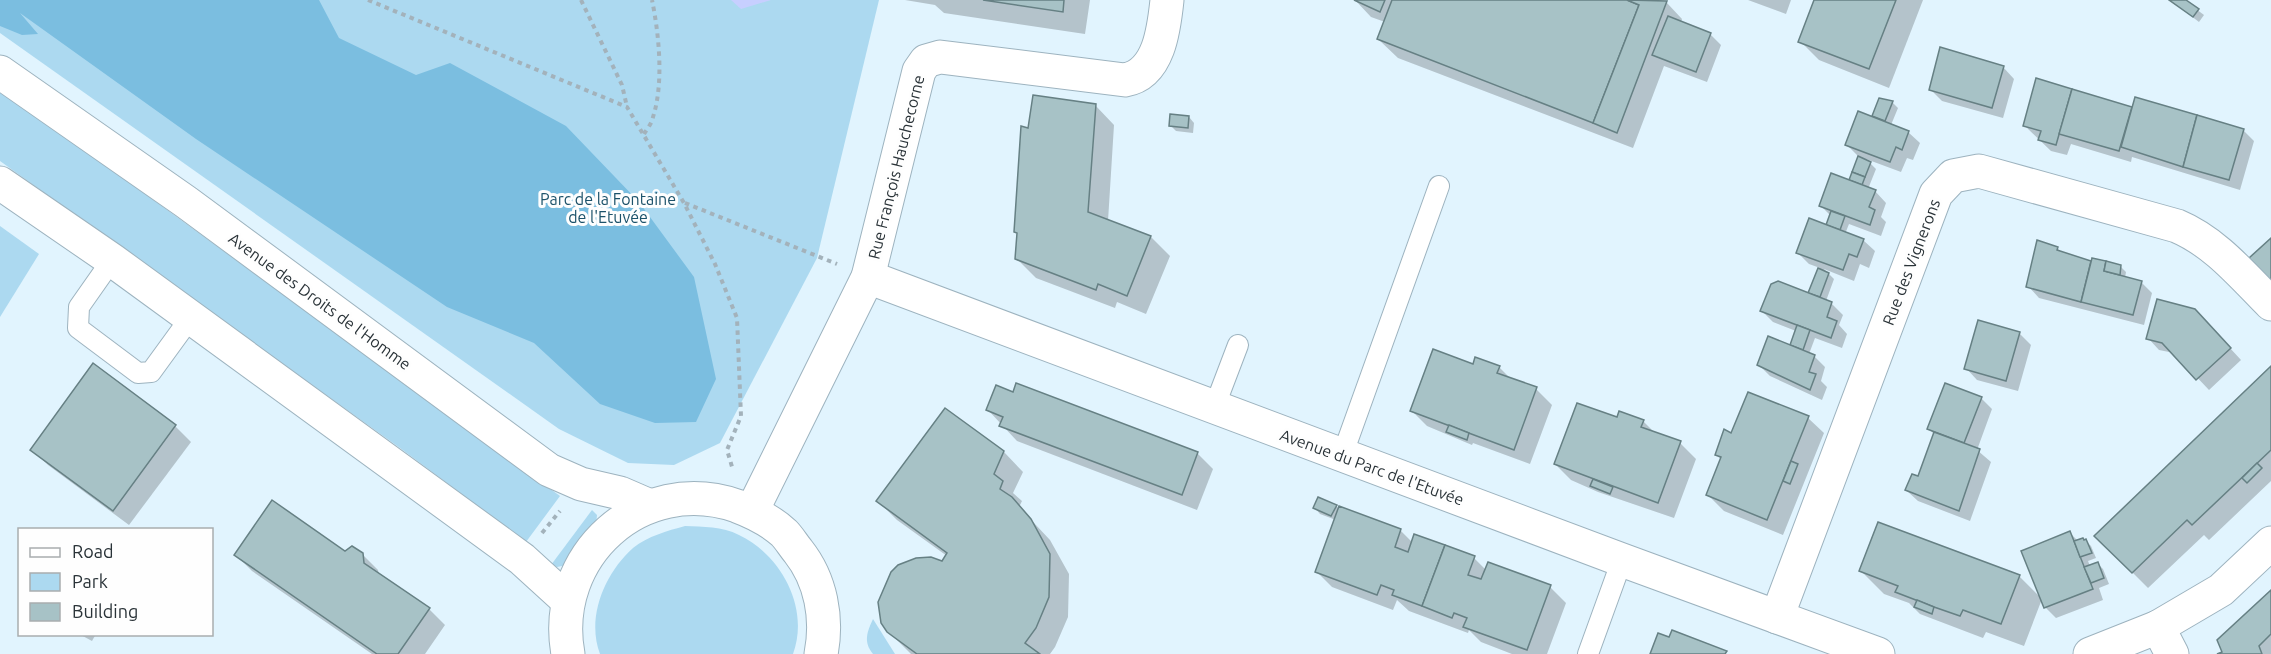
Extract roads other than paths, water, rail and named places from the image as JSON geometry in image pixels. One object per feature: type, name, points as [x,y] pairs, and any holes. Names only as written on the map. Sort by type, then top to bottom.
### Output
[{"type":"street","name":"Rue François Hauchecorne","points":[[752,511],[868,277],[919,71],[926,61],[940,57],[1125,80],[1136,78],[1146,71],[1154,57],[1165,24],[1167,0]]},
{"type":"street","name":"Avenue des Droits de l'Homme","points":[[0,72],[186,202],[549,470],[581,484],[620,494],[650,506]]},
{"type":"street","name":"Rue des Vignerons","points":[[1777,617],[1936,194],[1953,176],[1979,171],[2183,228],[2217,250],[2271,304]]},
{"type":"street","points":[[0,183],[112,260],[522,559],[567,600]]},
{"type":"street","name":"Avenue du Parc de l'Etuvée","points":[[868,277],[1342,456],[1878,654]]},
{"type":"street","points":[[568,654],[564,636],[567,600],[578,569],[596,543],[621,521],[650,506],[684,498],[719,500],[752,511],[784,533],[807,562],[821,598],[829,648]]},
{"type":"street","points":[[2090,654],[2165,640],[2271,543]]},
{"type":"lane","points":[[1342,456],[1439,186]]},
{"type":"lane","points":[[112,260],[79,307],[78,328],[138,373],[151,372],[191,317]]},
{"type":"lane","points":[[1214,408],[1238,345]]},
{"type":"lane","points":[[1588,654],[1622,560]]},
{"type":"park label","name":"Parc de la Fontaine de l'Etuvée","points":[[608,208]]}]
